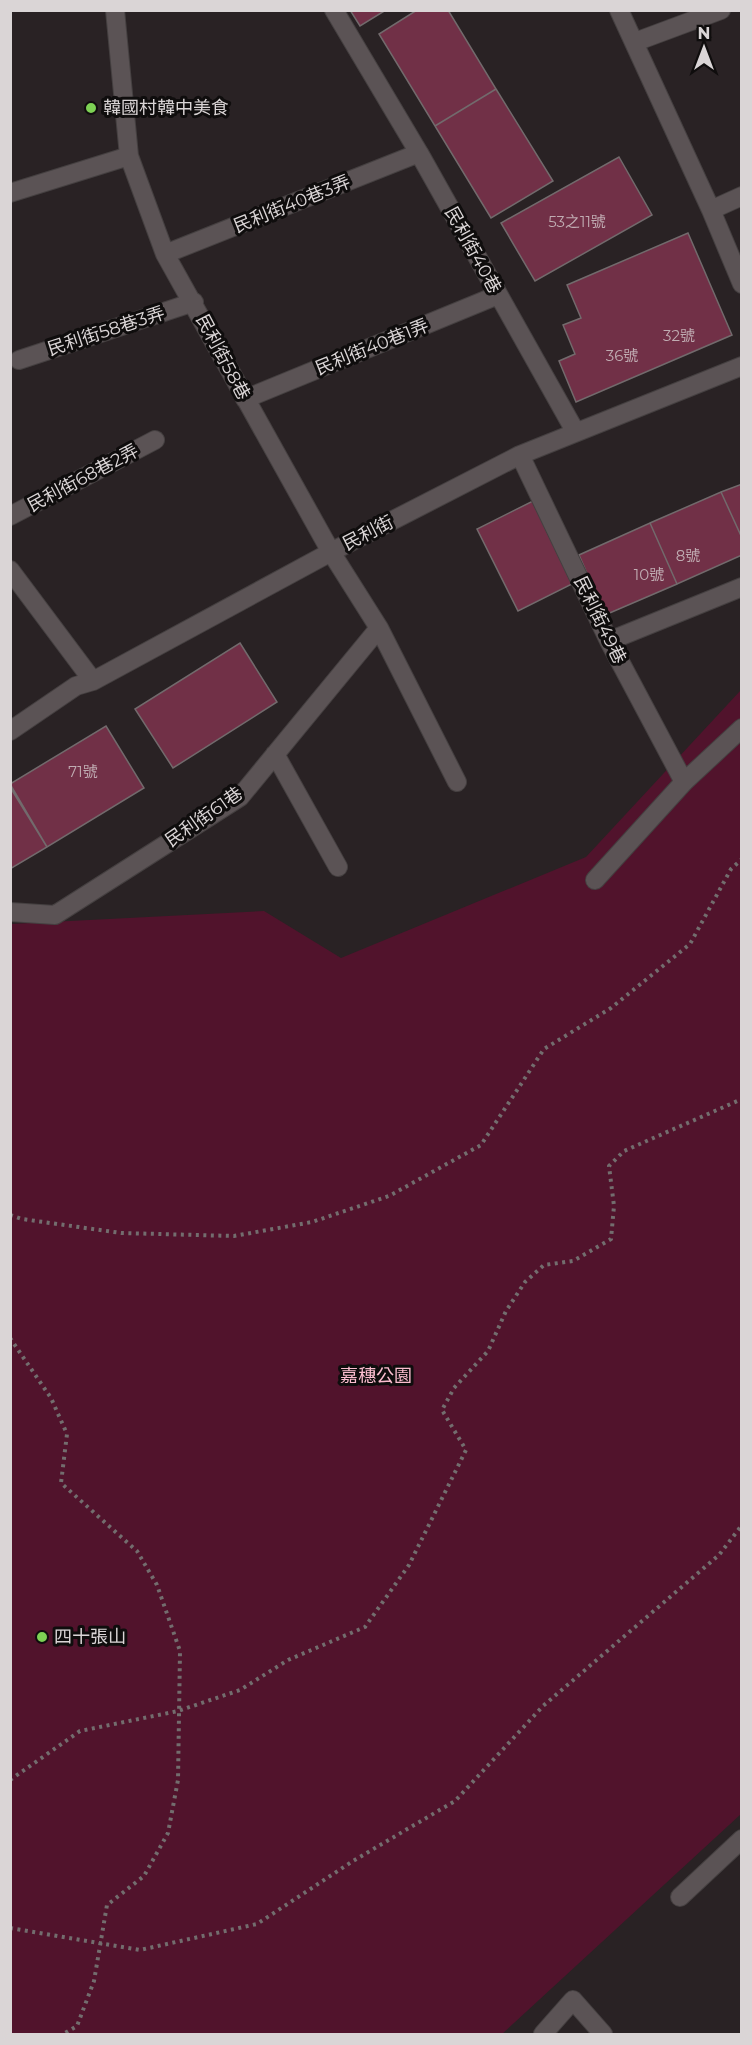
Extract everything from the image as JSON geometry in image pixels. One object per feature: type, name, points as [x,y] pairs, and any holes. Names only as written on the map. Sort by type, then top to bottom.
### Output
[{"type":"street","name":"民利街58巷","points":[[115,10],[129,156],[165,254],[194,302],[245,399],[331,552]]},
{"type":"street","name":"民利街40巷","points":[[334,10],[419,153],[575,431]]},
{"type":"street","points":[[619,10],[711,210],[741,284]]},
{"type":"street","points":[[635,42],[721,10]]},
{"type":"street","name":"民利街40巷3弄","points":[[165,254],[419,153]]},
{"type":"street","points":[[10,193],[129,156]]},
{"type":"street","points":[[711,210],[741,196]]},
{"type":"street","name":"民利街40巷1弄","points":[[245,399],[498,295]]},
{"type":"street","name":"民利街58巷3弄","points":[[19,360],[194,302]]},
{"type":"street","name":"民利街","points":[[10,731],[76,686],[93,681],[331,552],[520,455],[741,366]]},
{"type":"street","name":"民利街68巷2弄","points":[[10,516],[155,440]]},
{"type":"street","name":"民利街49巷","points":[[520,455],[609,641],[684,782]]},
{"type":"street","points":[[331,552],[379,628],[457,782]]},
{"type":"street","points":[[10,570],[93,681]]},
{"type":"street","points":[[609,641],[741,587]]},
{"type":"street","name":"民利街61巷","points":[[10,912],[55,915],[240,797],[379,628]]},
{"type":"street","points":[[595,880],[684,782],[741,728]]},
{"type":"street","points":[[275,754],[338,867]]},
{"type":"street","points":[[680,1897],[741,1839]]},
{"type":"street","points":[[543,2034],[573,2000],[603,2034]]},
{"type":"path","points":[[10,1215],[22,1219],[121,1233],[234,1236],[312,1222],[389,1196],[481,1145],[544,1049],[612,1008],[690,944],[731,869],[741,859]]},
{"type":"path","points":[[10,1780],[80,1731],[178,1711],[240,1690],[288,1660],[365,1628],[409,1565],[466,1450],[442,1410],[454,1388],[488,1351],[506,1311],[525,1282],[544,1265],[573,1261],[611,1239],[614,1206],[609,1166],[624,1151],[741,1099]]},
{"type":"path","points":[[10,1338],[51,1398],[67,1434],[61,1483],[137,1551],[157,1586],[180,1651],[178,1780],[168,1833],[144,1876],[107,1905],[94,1981],[77,2026],[63,2034]]},
{"type":"path","points":[[10,1928],[140,1950],[257,1924],[353,1861],[455,1801],[543,1706],[719,1555],[741,1525]]},
{"type":"green space","name":"嘉穗公園","points":[[741,690],[741,1814],[502,2034],[11,2034],[11,924],[264,911],[341,958],[586,857]]},
{"type":"building","points":[[350,10],[386,10],[360,26]]},
{"type":"building","points":[[417,10],[448,10],[496,89],[435,126],[379,34]]},
{"type":"building","points":[[496,89],[553,181],[491,218],[435,126]]},
{"type":"building","points":[[619,157],[652,215],[535,281],[501,223]]},
{"type":"building","points":[[688,233],[732,335],[576,402],[559,361],[575,354],[563,325],[581,318],[567,285]]},
{"type":"building","points":[[742,484],[742,538],[721,492]]},
{"type":"building","points":[[721,492],[742,538],[742,555],[677,584],[650,523]]},
{"type":"building","points":[[537,499],[578,581],[518,611],[477,529]]},
{"type":"building","points":[[650,523],[677,584],[605,615],[579,555]]},
{"type":"building","points":[[240,643],[277,702],[173,768],[135,709]]},
{"type":"building","points":[[106,726],[144,788],[47,847],[10,784]]},
{"type":"building","points":[[10,787],[47,847],[10,869]]},
{"type":"place","name":"韓國村韓中美食","points":[[91,108]]},
{"type":"place","name":"四十張山","points":[[42,1637]]}]
